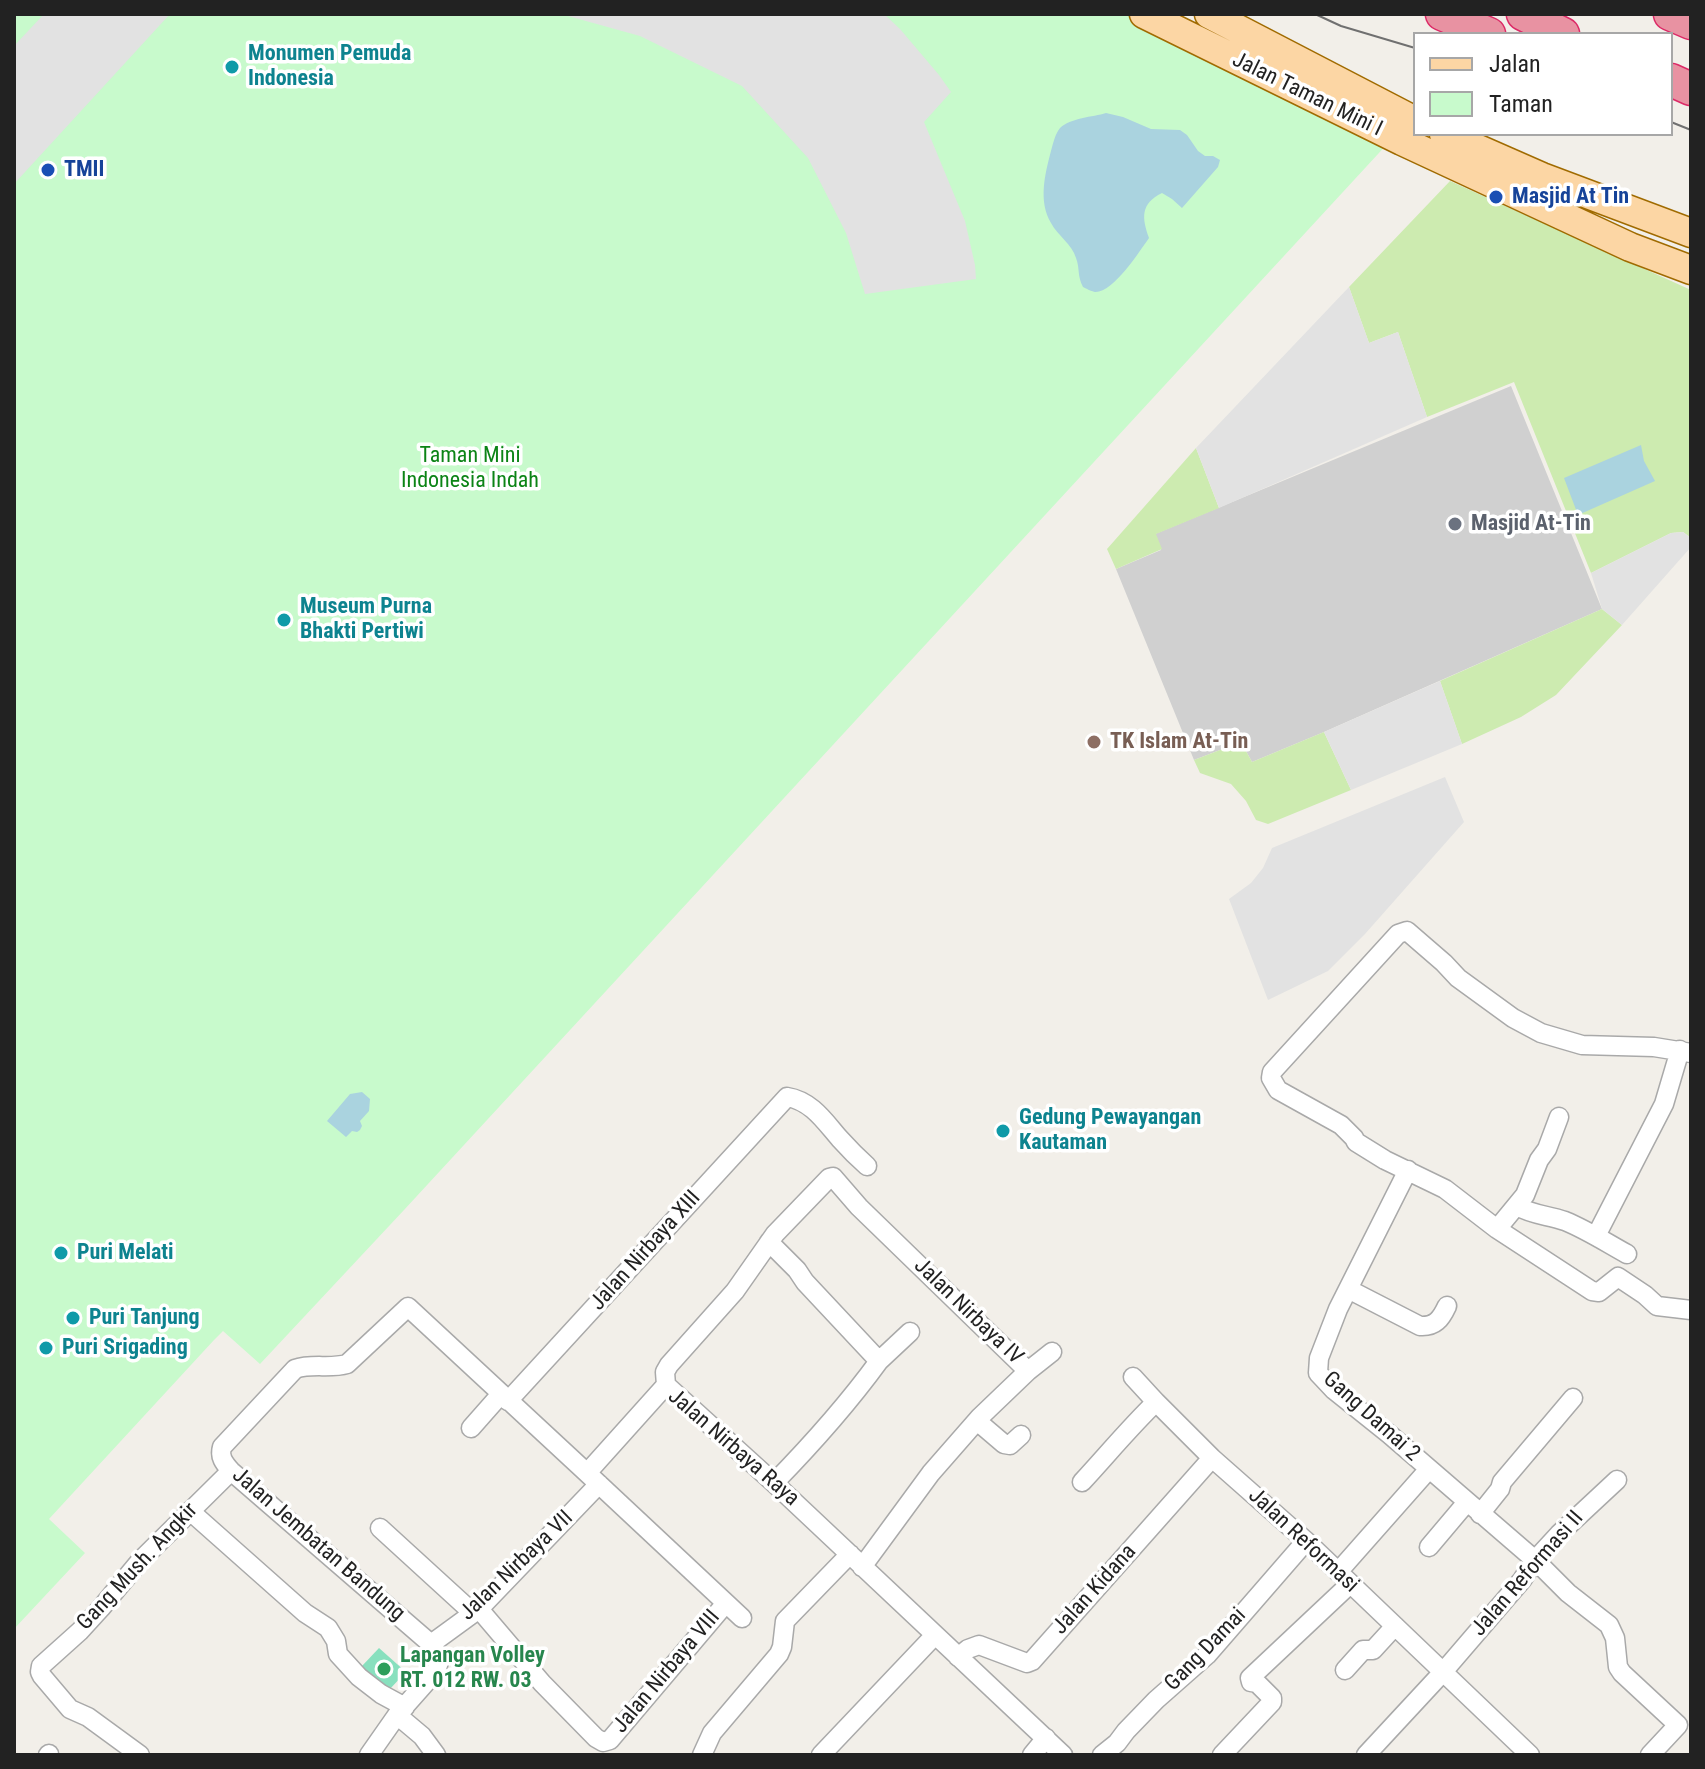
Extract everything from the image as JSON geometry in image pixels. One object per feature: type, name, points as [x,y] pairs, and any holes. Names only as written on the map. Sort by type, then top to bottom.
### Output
[{"type":"highway","points":[[1442,14],[1484,32]]},
{"type":"highway","points":[[1523,14],[1559,32]]},
{"type":"highway","points":[[1670,14],[1691,23]]},
{"type":"main road","name":"Jalan Taman Mini I","points":[[1144,14],[1507,190],[1630,247],[1691,270]]},
{"type":"main road","name":"Jalan Taman Mini I","points":[[1209,14],[1413,120]]},
{"type":"main road","points":[[1449,136],[1542,177],[1691,233]]},
{"type":"street","points":[[1596,1236],[1664,1104],[1685,1051],[1582,1045],[1541,1033],[1513,1018],[1458,978],[1407,931],[1398,934],[1272,1072],[1271,1078],[1278,1090],[1341,1125],[1356,1142],[1375,1154],[1445,1189],[1497,1229],[1592,1291],[1599,1292],[1618,1277],[1657,1306],[1691,1310]]},
{"type":"street","name":"Jalan Nirbaya XIII","points":[[471,1428],[505,1398],[787,1097],[818,1112],[867,1166]]},
{"type":"street","points":[[1497,1229],[1525,1195],[1559,1117]]},
{"type":"street","name":"Gang Damai 2","points":[[1408,1170],[1338,1309],[1319,1358],[1318,1373],[1334,1390],[1535,1560],[1568,1593],[1609,1625],[1622,1673],[1685,1723]]},
{"type":"street","name":"Jalan Nirbaya IV","points":[[702,1755],[712,1733],[779,1654],[785,1621],[856,1560],[977,1421],[1028,1371],[859,1207],[833,1177],[769,1242]]},
{"type":"street","points":[[1517,1206],[1531,1214],[1567,1222],[1627,1254]]},
{"type":"street","points":[[666,1385],[665,1369],[735,1291],[769,1242],[879,1361]]},
{"type":"street","points":[[1348,1289],[1420,1326],[1427,1327],[1439,1321],[1447,1306]]},
{"type":"street","name":"Jalan Jembatan Bandung","points":[[431,1644],[231,1471],[220,1453],[222,1447],[295,1369],[347,1364],[408,1307],[505,1398]]},
{"type":"street","points":[[774,1483],[821,1434],[879,1361],[910,1332]]},
{"type":"street","points":[[1028,1371],[1052,1352]]},
{"type":"street","name":"Jalan Reformasi","points":[[1133,1377],[1212,1458],[1306,1541],[1530,1755]]},
{"type":"street","name":"Jalan Nirbaya Raya","points":[[593,1478],[666,1385],[1063,1755]]},
{"type":"street","points":[[505,1398],[593,1478]]},
{"type":"street","points":[[1429,1547],[1500,1489],[1502,1482],[1573,1398]]},
{"type":"street","points":[[1082,1482],[1156,1402]]},
{"type":"street","points":[[977,1421],[1004,1444],[1010,1445],[1021,1435]]},
{"type":"street","name":"Jalan Kidana","points":[[958,1657],[979,1645],[1027,1663],[1032,1661],[1212,1458]]},
{"type":"street","points":[[1222,1755],[1272,1702],[1272,1698],[1250,1678],[1344,1578],[1429,1469]]},
{"type":"street","name":"Gang Mush. Angkir","points":[[140,1755],[88,1717],[70,1709],[40,1672],[41,1666],[80,1631],[133,1569],[231,1471]]},
{"type":"street","name":"Jalan Nirbaya VIII","points":[[476,1611],[596,1738],[603,1742],[610,1740],[726,1603],[593,1478]]},
{"type":"street","name":"Jalan Nirbaya VII","points":[[431,1644],[476,1611],[593,1478]]},
{"type":"street","name":"Jalan Reformasi II","points":[[1366,1755],[1443,1672],[1522,1580],[1535,1560],[1617,1480]]},
{"type":"street","points":[[190,1511],[305,1613],[328,1628],[336,1641],[338,1654],[359,1677],[401,1711],[436,1755]]},
{"type":"street","points":[[380,1528],[476,1611]]},
{"type":"street","name":"Gang Damai","points":[[1102,1755],[1156,1700],[1207,1655],[1306,1541]]},
{"type":"street","points":[[726,1603],[742,1618]]},
{"type":"street","points":[[1345,1670],[1363,1650],[1373,1650],[1395,1626]]},
{"type":"street","points":[[821,1755],[935,1635]]},
{"type":"street","points":[[369,1755],[439,1665],[440,1659],[431,1644]]},
{"type":"street","points":[[1650,1755],[1685,1723]]},
{"type":"street","points":[[1032,1755],[1046,1738]]},
{"type":"shaded area","points":[[44,14],[170,14],[14,184],[14,46]]},
{"type":"shaded area","points":[[556,14],[884,14],[951,92],[924,122],[965,221],[976,279],[865,294],[846,233],[808,158],[742,86],[640,36]]},
{"type":"shaded area","points":[[1349,287],[1369,343],[1398,332],[1427,417],[1219,508],[1196,448]]},
{"type":"shaded area","points":[[1511,386],[1602,609],[1252,762],[1241,742],[1194,760],[1116,569],[1161,550],[1155,534]]},
{"type":"shaded area","points":[[1683,532],[1691,538],[1691,547],[1622,625],[1602,609],[1591,573],[1671,533]]},
{"type":"shaded area","points":[[1440,681],[1462,744],[1351,790],[1324,732]]},
{"type":"shaded area","points":[[1445,777],[1464,822],[1328,971],[1268,1000],[1229,899],[1251,883],[1263,868],[1272,848]]},
{"type":"green space","name":"Taman Mini Indonesia Indah","points":[[14,14],[1136,14],[1390,141],[260,1364],[223,1331],[214,1340],[49,1519],[85,1553],[14,1629]]},
{"type":"green space","points":[[1450,181],[1691,290],[1691,538],[1683,532],[1671,533],[1591,573],[1514,382],[1427,417],[1398,332],[1369,343],[1349,287]]},
{"type":"green space","points":[[1196,448],[1219,508],[1156,534],[1162,549],[1116,569],[1107,549]]},
{"type":"green space","points":[[1602,609],[1622,625],[1556,695],[1521,717],[1462,744],[1440,681]]},
{"type":"green space","points":[[1324,732],[1351,790],[1268,824],[1256,820],[1246,801],[1231,784],[1200,773],[1194,760],[1241,742],[1252,762]]},
{"type":"green space","name":"Lapangan Volley RT. 012 RW. 03","points":[[379,1648],[406,1672],[388,1691],[362,1666]]},
{"type":"water","points":[[1106,113],[1151,129],[1180,130],[1198,151],[1220,160],[1218,167],[1182,208],[1162,193],[1150,202],[1144,218],[1149,238],[1110,286],[1095,292],[1083,287],[1074,253],[1047,215],[1044,187],[1055,136],[1060,128],[1076,120]]},
{"type":"water","points":[[1641,445],[1644,461],[1655,481],[1578,515],[1564,478]]},
{"type":"water","points":[[362,1092],[370,1099],[369,1111],[360,1121],[360,1130],[352,1131],[346,1137],[327,1121],[350,1094]]},
{"type":"tram line","points":[[1315,14],[1341,26],[1413,47]]},
{"type":"tram line","points":[[1673,123],[1691,130]]},
{"type":"place","name":"Monumen Pemuda Indonesia","points":[[232,67]]},
{"type":"place","name":"TMII","points":[[48,170]]},
{"type":"place","name":"Masjid At Tin","points":[[1496,197]]},
{"type":"place","name":"Masjid At-Tin","points":[[1455,524]]},
{"type":"place","name":"Museum Purna Bhakti Pertiwi","points":[[284,620]]},
{"type":"place","name":"TK Islam At-Tin","points":[[1094,742]]},
{"type":"place","name":"Gedung Pewayangan Kautaman","points":[[1003,1131]]},
{"type":"place","name":"Puri Melati","points":[[61,1253]]},
{"type":"place","name":"Puri Tanjung","points":[[73,1318]]},
{"type":"place","name":"Puri Srigading","points":[[46,1348]]},
{"type":"place","name":"Lapangan Volley RT. 012 RW. 03","points":[[384,1669]]}]
